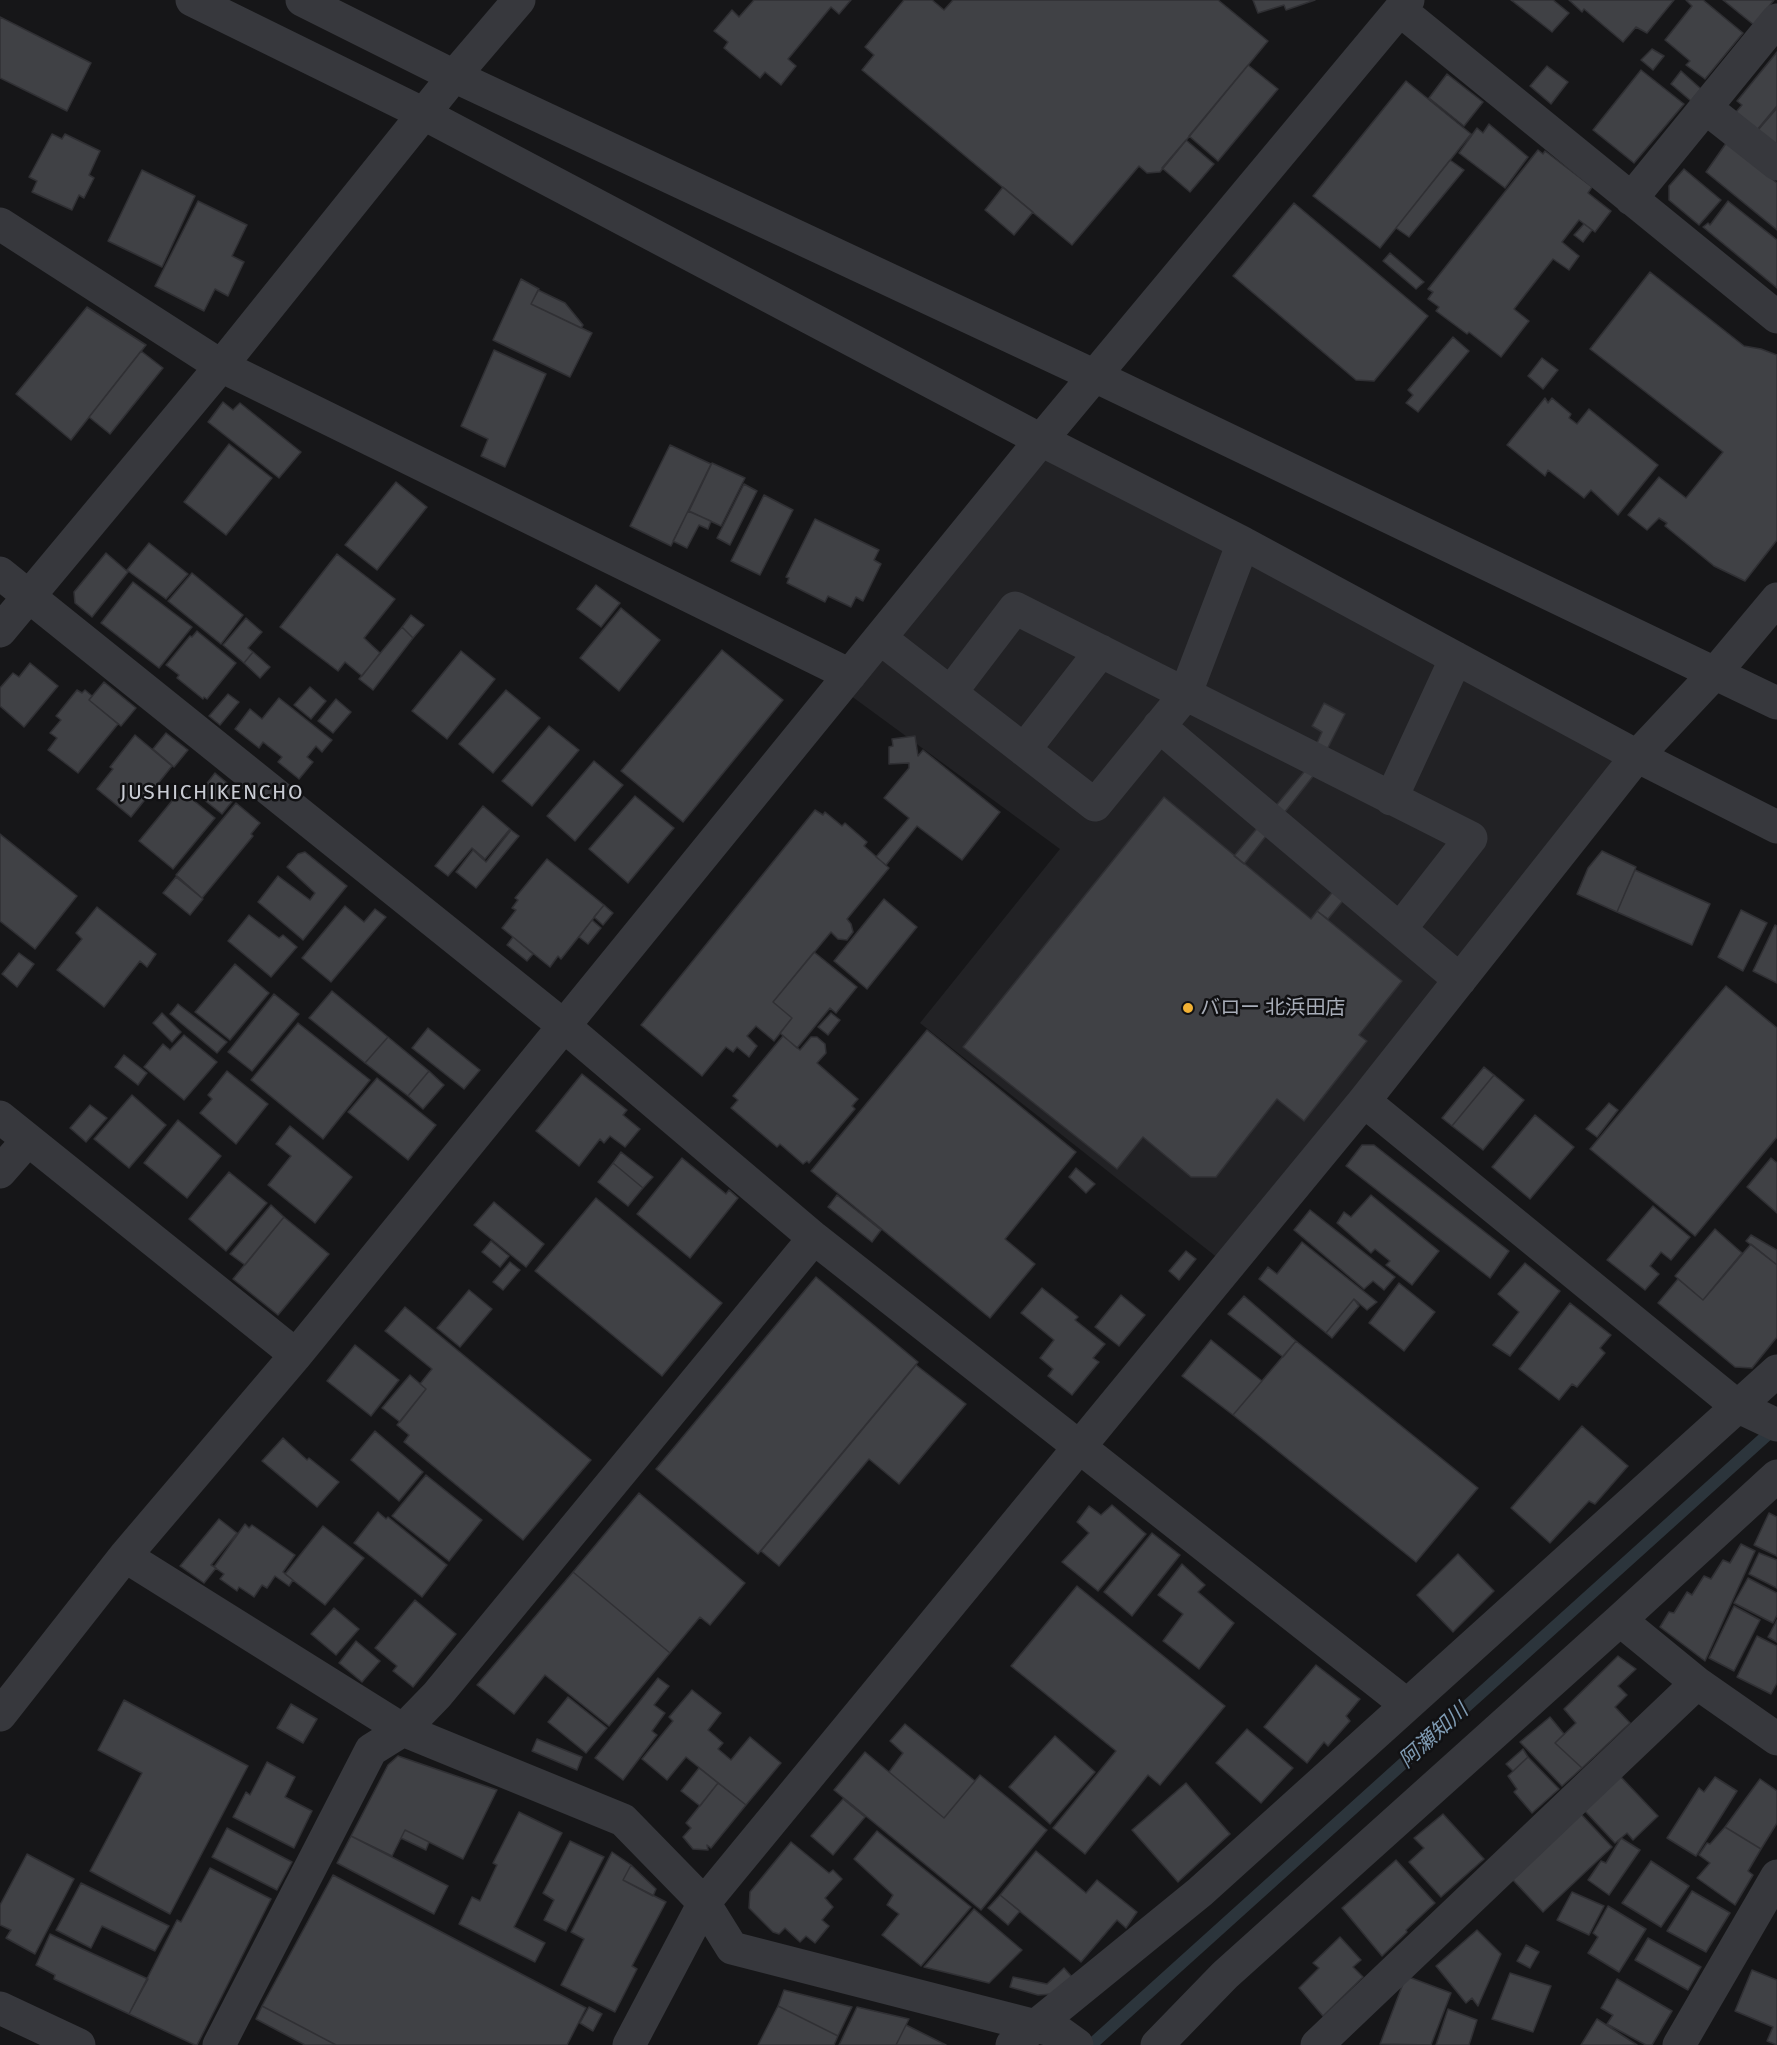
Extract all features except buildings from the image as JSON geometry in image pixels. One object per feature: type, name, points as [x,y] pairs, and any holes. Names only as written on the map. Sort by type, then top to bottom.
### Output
[{"type":"street","points":[[192,0],[424,114],[1041,440],[1243,543],[1637,756],[1777,827]]},
{"type":"street","points":[[302,0],[454,76],[1095,376],[1715,672],[1777,704]]},
{"type":"street","points":[[0,631],[221,366],[454,76],[519,0]]},
{"type":"street","points":[[0,1715],[125,1556],[296,1354],[1041,440],[1404,5],[1631,199],[1777,317]]},
{"type":"street","points":[[1631,199],[1777,20]]},
{"type":"street","points":[[1706,108],[1777,164]]},
{"type":"street","points":[[0,224],[221,366],[850,675]]},
{"type":"street","points":[[880,638],[1095,805],[1185,695],[1243,543]]},
{"type":"street","points":[[0,573],[564,1026],[814,1238],[1407,1705]]},
{"type":"street","points":[[629,2045],[704,1903],[1364,1101],[1637,756],[1715,672],[1777,599]]},
{"type":"street","points":[[951,693],[1015,608],[1471,838],[1400,929]]},
{"type":"street","points":[[1024,750],[1101,651]]},
{"type":"street","points":[[1392,799],[1456,658]]},
{"type":"street","points":[[1160,726],[1460,980]]},
{"type":"street","points":[[1364,1101],[1755,1414]]},
{"type":"street","points":[[0,1118],[296,1354]]},
{"type":"street","points":[[0,1172],[28,1140]]},
{"type":"street","points":[[219,2045],[372,1750],[403,1730],[437,1695],[814,1238]]},
{"type":"street","points":[[125,1556],[403,1730],[623,1820],[704,1903],[732,1948],[1046,2037],[1200,1892],[1407,1705],[1755,1414],[1777,1371]]},
{"type":"street","points":[[1157,2045],[1225,1975],[1777,1476]]},
{"type":"street","points":[[1620,1620],[1696,1683],[1777,1739]]},
{"type":"street","points":[[1317,2045],[1696,1683]]},
{"type":"street","points":[[1679,2045],[1777,1876]]},
{"type":"street","points":[[0,2008],[79,2045]]},
{"type":"shaded area","points":[[1041,440],[1637,756],[1228,1266],[920,1023],[1060,849],[839,687]]},
{"type":"waterway","name":"阿瀬知川","points":[[1091,2045],[1776,1427]]},
{"type":"place","name":"バロー 北浜田店","points":[[1188,1008]]},
{"type":"district","name":"JUSHICHIKENCHO","points":[[212,793]]}]
